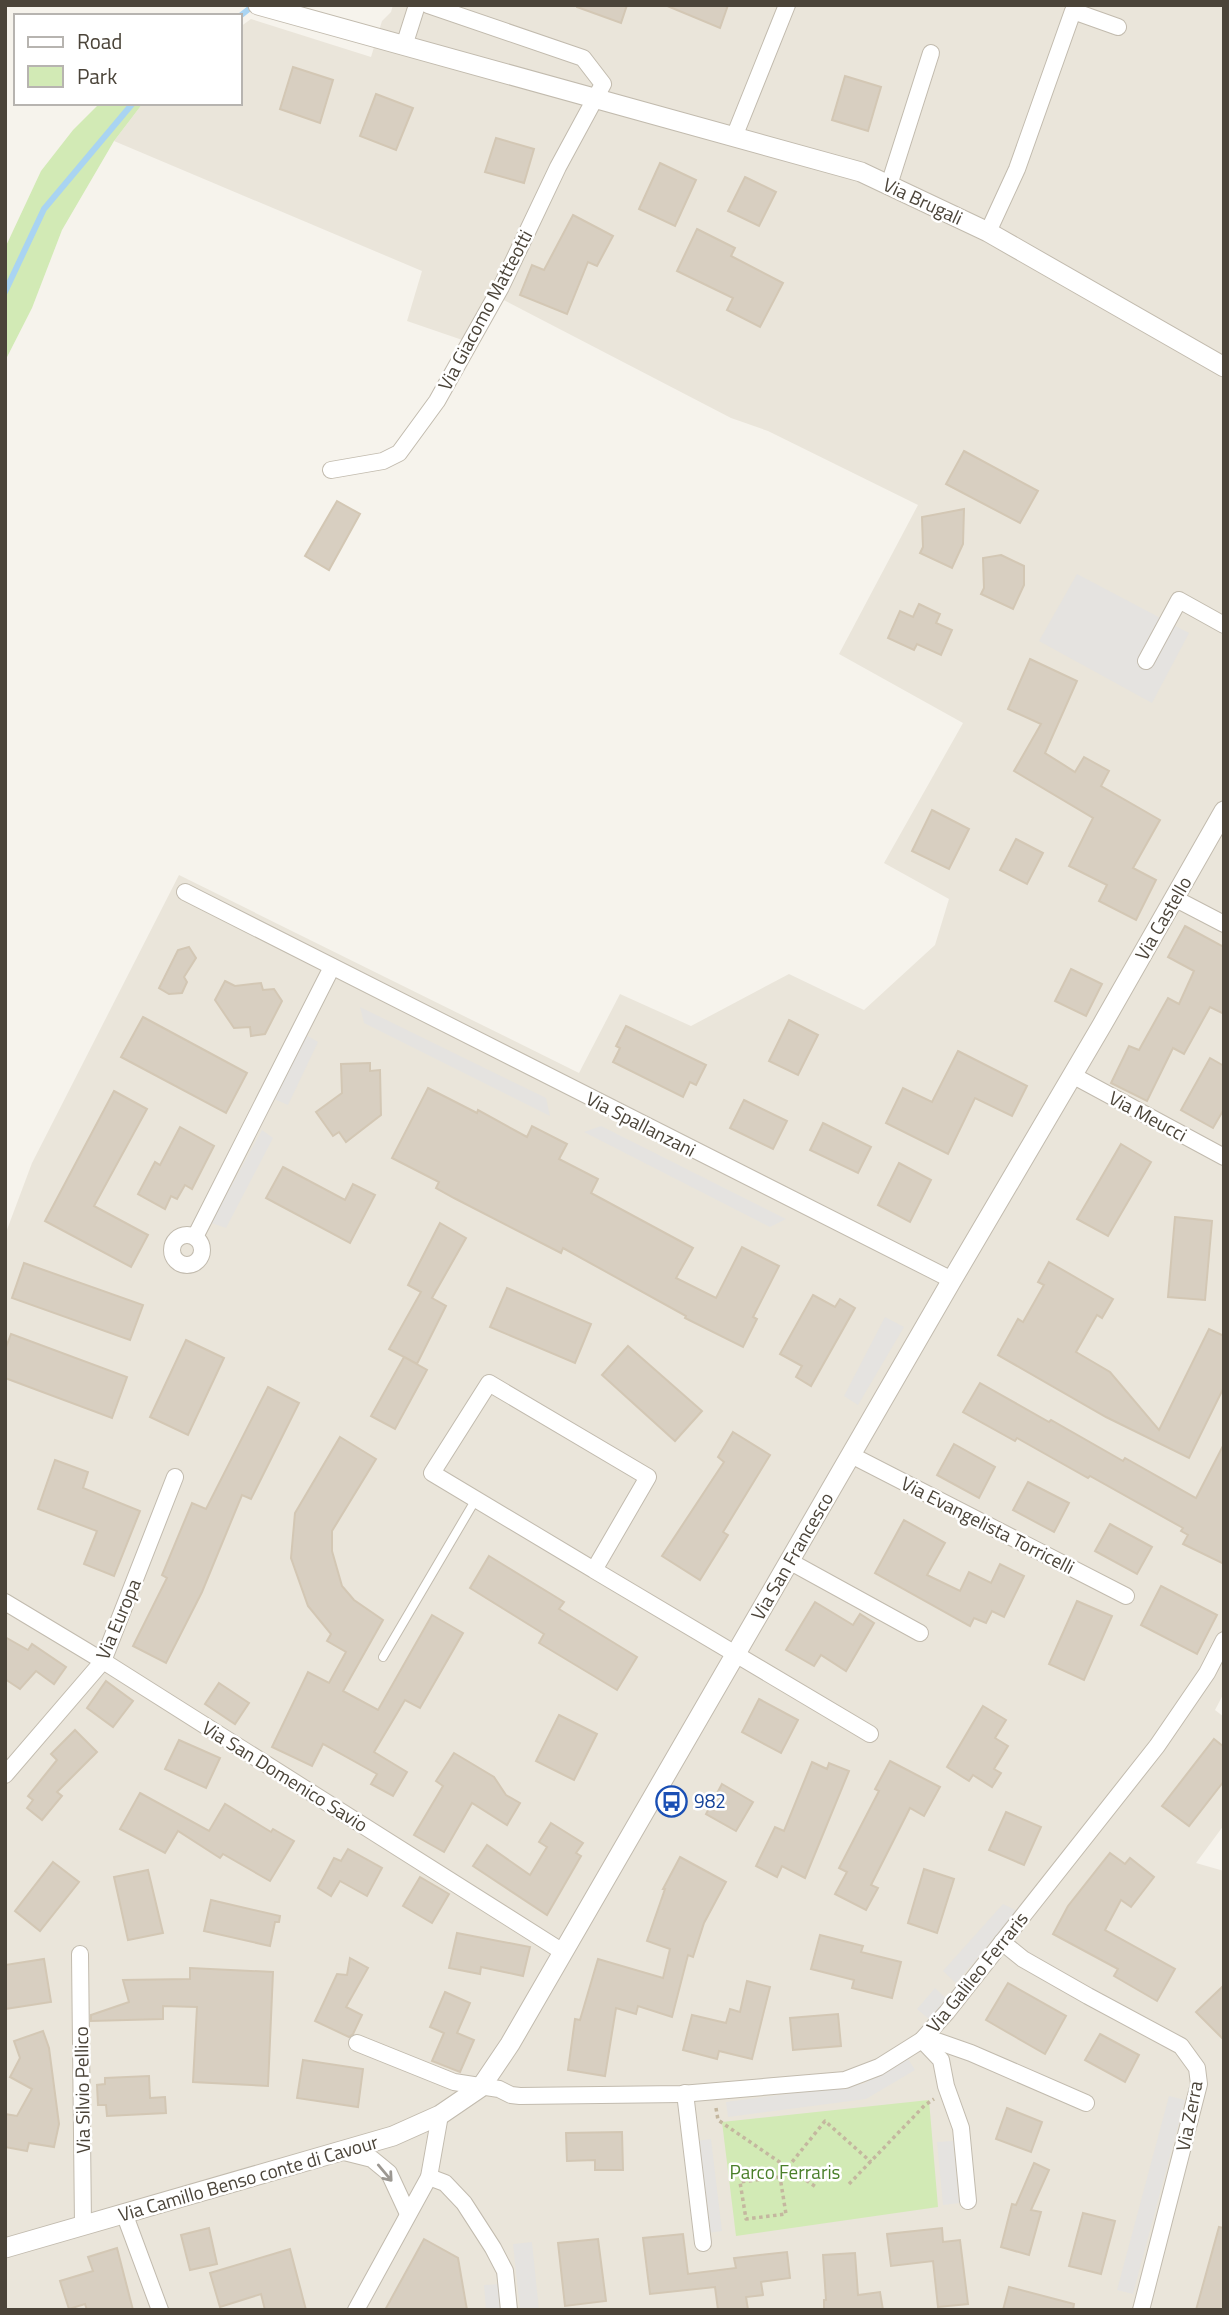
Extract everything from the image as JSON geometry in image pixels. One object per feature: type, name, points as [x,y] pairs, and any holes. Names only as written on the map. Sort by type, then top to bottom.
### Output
[{"type":"street","name":"Via Brugali","points":[[258,5],[861,172],[988,232],[1224,367]]},
{"type":"street","points":[[404,46],[417,5]]},
{"type":"street","points":[[428,5],[583,58],[603,84],[595,98]]},
{"type":"street","points":[[734,136],[787,5]]},
{"type":"street","points":[[988,232],[1017,169],[1073,11],[1118,27]]},
{"type":"street","points":[[889,185],[931,53]]},
{"type":"street","name":"Via Giacomo Matteotti","points":[[331,470],[383,461],[399,453],[437,401],[501,287],[558,167],[595,98]]},
{"type":"street","points":[[1146,661],[1179,600],[1224,625]]},
{"type":"street","name":"Via Castello","points":[[1102,1025],[1224,811]]},
{"type":"street","name":"Via Spallanzani","points":[[185,892],[952,1280]]},
{"type":"street","points":[[1174,898],[1224,924]]},
{"type":"street","points":[[195,1237],[332,967]]},
{"type":"street","name":"Via San Francesco","points":[[481,2087],[510,2044],[1102,1025]]},
{"type":"street","name":"Via Meucci","points":[[1072,1075],[1224,1157]]},
{"type":"street","points":[[594,1570],[648,1477],[489,1383],[432,1473],[594,1570],[737,1654],[870,1734]]},
{"type":"street","name":"Via Evangelista Torricelli","points":[[851,1455],[1126,1596]]},
{"type":"street","name":"Via Europa","points":[[5,1775],[103,1661],[175,1477]]},
{"type":"street","points":[[789,1561],[920,1633]]},
{"type":"street","name":"Via San Domenico Savio","points":[[5,1602],[563,1952]]},
{"type":"street","name":"Via Galileo Ferraris","points":[[357,2043],[454,2082],[499,2089],[520,2096],[712,2092],[845,2080],[879,2067],[925,2037],[947,2012],[1157,1746],[1207,1673],[1224,1640]]},
{"type":"street","name":"Via Zerra","points":[[1002,1942],[1023,1959],[1181,2046],[1197,2068],[1199,2084],[1141,2310]]},
{"type":"street","name":"Via Silvio Pellico","points":[[80,1954],[83,2225]]},
{"type":"street","points":[[925,2037],[941,2060],[961,2128],[968,2201]]},
{"type":"street","points":[[925,2037],[971,2053],[1086,2103]]},
{"type":"street","name":"Via Camillo Benso conte di Cavour","points":[[5,2248],[393,2136],[440,2115],[481,2087]]},
{"type":"street","points":[[685,2094],[703,2243]]},
{"type":"street","points":[[356,2310],[429,2178],[440,2115]]},
{"type":"street","points":[[344,2152],[372,2160],[389,2173],[408,2214]]},
{"type":"street","points":[[429,2178],[445,2183],[464,2203],[493,2248],[505,2271],[509,2310]]},
{"type":"street","points":[[124,2213],[160,2310]]},
{"type":"lane","points":[[383,1657],[476,1499]]},
{"type":"path","points":[[712,2092],[718,2120],[816,2187]]},
{"type":"path","points":[[849,2184],[925,2105],[940,2095],[949,2093]]},
{"type":"path","points":[[780,2177],[786,2214],[746,2220],[740,2182],[780,2177],[825,2120],[871,2162]]},
{"type":"shaded area","points":[[393,5],[1224,5],[1224,1693],[1215,1710],[1224,1717],[1224,1825],[1196,1863],[1224,1871],[1224,2310],[5,2310],[5,1235],[32,1163],[179,875],[579,1073],[620,994],[691,1026],[789,974],[864,1010],[935,945],[949,899],[884,863],[963,723],[839,654],[918,505],[768,431],[731,418],[498,297],[474,344],[407,321],[422,271],[114,141],[141,105],[242,105],[242,26],[251,19],[371,57],[382,21],[391,12]]},
{"type":"shaded area","points":[[1077,574],[1189,633],[1152,703],[1039,641]]},
{"type":"shaded area","points":[[360,1007],[546,1098],[550,1116],[364,1023]]},
{"type":"shaded area","points":[[306,1035],[318,1042],[288,1105],[274,1099]]},
{"type":"shaded area","points":[[601,1126],[786,1219],[770,1227],[584,1132]]},
{"type":"shaded area","points":[[262,1130],[273,1138],[226,1228],[211,1223]]},
{"type":"shaded area","points":[[885,1317],[904,1327],[858,1405],[844,1396]]},
{"type":"shaded area","points":[[1003,1904],[1017,1911],[956,1983],[943,1971]]},
{"type":"shaded area","points":[[935,1988],[948,2000],[930,2020],[917,2009]]},
{"type":"shaded area","points":[[908,2059],[915,2070],[866,2099],[728,2117],[726,2102],[863,2084]]},
{"type":"shaded area","points":[[1169,2096],[1185,2100],[1133,2294],[1117,2290]]},
{"type":"shaded area","points":[[711,2139],[722,2231],[707,2233],[696,2141]]},
{"type":"shaded area","points":[[953,2141],[959,2203],[943,2205],[937,2142]]},
{"type":"shaded area","points":[[532,2242],[539,2310],[520,2310],[513,2244]]},
{"type":"shaded area","points":[[501,2284],[504,2310],[486,2310],[484,2285]]},
{"type":"green space","points":[[98,105],[141,105],[114,141],[62,230],[32,308],[5,361],[5,248],[41,171],[73,130]]},
{"type":"green space","name":"Parco Ferraris","points":[[929,2100],[938,2207],[736,2236],[722,2122]]},
{"type":"building","points":[[577,5],[627,5],[621,23]]},
{"type":"building","points":[[665,5],[728,5],[720,28]]},
{"type":"building","points":[[293,67],[333,80],[320,123],[280,109]]},
{"type":"building","points":[[845,76],[881,87],[868,131],[832,120]]},
{"type":"building","points":[[376,94],[413,108],[396,150],[360,136]]},
{"type":"building","points":[[496,138],[534,149],[524,183],[485,172]]},
{"type":"building","points":[[660,163],[696,180],[675,226],[639,209]]},
{"type":"building","points":[[745,177],[776,192],[759,226],[728,211]]},
{"type":"building","points":[[573,215],[613,236],[597,266],[588,262],[567,314],[520,295],[532,265],[544,270]]},
{"type":"building","points":[[697,229],[735,248],[731,256],[783,283],[760,327],[727,310],[733,298],[677,271]]},
{"type":"building","points":[[964,451],[1038,491],[1020,523],[946,484]]},
{"type":"building","points":[[337,501],[360,514],[329,570],[305,556]]},
{"type":"building","points":[[964,509],[963,544],[952,568],[920,553],[923,547],[922,517]]},
{"type":"building","points":[[1001,555],[1024,566],[1024,585],[1013,609],[981,594],[984,588],[983,558]]},
{"type":"building","points":[[919,604],[940,614],[936,623],[952,630],[941,655],[917,644],[914,650],[888,638],[900,611],[913,617]]},
{"type":"building","points":[[1030,659],[1077,681],[1045,753],[1075,772],[1084,757],[1109,771],[1101,786],[1160,820],[1133,868],[1156,880],[1136,920],[1099,901],[1107,885],[1069,866],[1093,818],[1014,771],[1041,724],[1008,709]]},
{"type":"building","points":[[932,810],[969,829],[949,869],[912,851]]},
{"type":"building","points":[[1016,839],[1043,853],[1027,884],[1000,870]]},
{"type":"building","points":[[1185,926],[1224,947],[1224,1014],[1210,1007],[1184,1054],[1173,1048],[1147,1101],[1111,1083],[1129,1046],[1139,1050],[1168,998],[1179,1004],[1194,971],[1168,957]]},
{"type":"building","points":[[189,947],[196,958],[184,977],[187,982],[182,993],[169,994],[159,988],[178,950]]},
{"type":"building","points":[[1071,969],[1102,984],[1086,1016],[1055,1001]]},
{"type":"building","points":[[225,981],[235,986],[261,983],[263,990],[274,989],[282,1001],[265,1034],[251,1036],[250,1027],[234,1028],[215,1000]]},
{"type":"building","points":[[143,1017],[247,1073],[226,1113],[121,1057]]},
{"type":"building","points":[[789,1020],[818,1035],[798,1075],[769,1061]]},
{"type":"building","points":[[626,1026],[706,1065],[696,1085],[690,1082],[683,1097],[613,1062],[620,1048],[616,1046]]},
{"type":"building","points":[[958,1051],[1027,1086],[1012,1116],[975,1098],[948,1154],[886,1123],[903,1088],[932,1102]]},
{"type":"building","points":[[1210,1058],[1224,1066],[1224,1109],[1213,1128],[1181,1110]]},
{"type":"building","points":[[370,1063],[370,1071],[380,1070],[381,1115],[346,1142],[339,1132],[333,1136],[316,1112],[342,1093],[341,1064]]},
{"type":"building","points":[[428,1088],[477,1113],[478,1110],[527,1137],[532,1126],[567,1144],[559,1159],[598,1179],[591,1193],[693,1248],[676,1278],[716,1298],[742,1247],[779,1266],[753,1317],[757,1319],[743,1347],[685,1318],[686,1316],[563,1248],[561,1253],[454,1198],[436,1188],[439,1182],[392,1158]]},
{"type":"building","points":[[114,1091],[147,1109],[94,1206],[148,1235],[131,1267],[45,1221]]},
{"type":"building","points":[[744,1100],[787,1121],[773,1149],[730,1128]]},
{"type":"building","points":[[823,1123],[871,1147],[858,1173],[810,1150]]},
{"type":"building","points":[[180,1127],[214,1146],[192,1189],[185,1185],[177,1199],[171,1196],[165,1209],[138,1194],[155,1162],[160,1165]]},
{"type":"building","points":[[1121,1144],[1151,1162],[1108,1236],[1077,1219]]},
{"type":"building","points":[[899,1163],[931,1180],[910,1222],[878,1205]]},
{"type":"building","points":[[283,1167],[345,1200],[353,1184],[375,1195],[350,1243],[266,1198]]},
{"type":"building","points":[[1175,1217],[1212,1221],[1205,1300],[1168,1297]]},
{"type":"building","points":[[440,1223],[466,1238],[432,1298],[446,1306],[417,1364],[389,1349],[421,1292],[408,1285]]},
{"type":"building","points":[[1049,1262],[1113,1299],[1102,1318],[1097,1315],[1076,1352],[1110,1372],[1159,1430],[1209,1329],[1224,1336],[1224,1387],[1189,1458],[1106,1417],[998,1355],[1018,1319],[1023,1322],[1044,1285],[1038,1282]]},
{"type":"building","points":[[24,1263],[143,1305],[130,1340],[12,1298]]},
{"type":"building","points":[[507,1288],[591,1324],[575,1363],[490,1327]]},
{"type":"building","points":[[813,1295],[835,1307],[840,1299],[855,1308],[811,1386],[796,1377],[802,1366],[780,1354]]},
{"type":"building","points":[[11,1334],[127,1377],[112,1418],[5,1378],[5,1350]]},
{"type":"building","points":[[186,1340],[224,1358],[188,1435],[150,1417]]},
{"type":"building","points":[[628,1346],[702,1411],[675,1441],[602,1375]]},
{"type":"building","points":[[404,1357],[427,1370],[395,1429],[371,1416]]},
{"type":"building","points":[[980,1383],[1196,1498],[1224,1444],[1224,1564],[1183,1544],[1188,1535],[1181,1531],[1183,1528],[1090,1476],[1088,1478],[1017,1438],[1015,1441],[963,1412]]},
{"type":"building","points":[[268,1387],[299,1403],[251,1499],[242,1495],[202,1592],[166,1663],[133,1646],[167,1578],[162,1575],[192,1503],[206,1509]]},
{"type":"building","points":[[733,1432],[770,1455],[723,1532],[728,1535],[700,1580],[662,1556],[724,1462],[718,1457]]},
{"type":"building","points":[[340,1437],[376,1459],[332,1531],[332,1551],[342,1586],[354,1600],[383,1620],[343,1691],[378,1710],[432,1615],[463,1633],[420,1708],[405,1700],[374,1752],[407,1772],[393,1796],[371,1784],[377,1774],[323,1744],[312,1766],[272,1747],[308,1672],[329,1683],[346,1652],[327,1641],[331,1634],[308,1606],[291,1558],[295,1513]]},
{"type":"building","points":[[954,1444],[995,1467],[979,1498],[937,1475]]},
{"type":"building","points":[[55,1460],[88,1472],[83,1488],[140,1511],[114,1576],[84,1564],[97,1531],[38,1509]]},
{"type":"building","points":[[1028,1482],[1069,1503],[1054,1532],[1013,1510]]},
{"type":"building","points":[[904,1520],[945,1543],[927,1575],[960,1591],[969,1572],[991,1583],[1000,1564],[1024,1576],[1004,1617],[992,1611],[986,1623],[974,1618],[970,1626],[875,1573]]},
{"type":"building","points":[[1110,1524],[1152,1547],[1137,1574],[1095,1551]]},
{"type":"building","points":[[489,1556],[564,1602],[559,1609],[637,1657],[617,1690],[539,1643],[544,1634],[470,1588]]},
{"type":"building","points":[[1161,1586],[1217,1615],[1197,1654],[1141,1625]]},
{"type":"building","points":[[1077,1601],[1112,1616],[1084,1680],[1049,1664]]},
{"type":"building","points":[[815,1602],[853,1625],[860,1614],[874,1623],[846,1671],[821,1655],[814,1666],[786,1650]]},
{"type":"building","points":[[5,1637],[28,1650],[32,1644],[66,1667],[54,1684],[36,1671],[20,1689],[5,1679]]},
{"type":"building","points":[[106,1681],[133,1701],[113,1727],[87,1708]]},
{"type":"building","points":[[219,1683],[249,1703],[235,1724],[205,1704]]},
{"type":"building","points":[[759,1699],[798,1720],[781,1753],[742,1732]]},
{"type":"building","points":[[983,1706],[1006,1720],[995,1738],[1008,1746],[994,1769],[1001,1773],[992,1787],[973,1775],[969,1781],[947,1767]]},
{"type":"building","points":[[559,1715],[597,1734],[574,1780],[536,1761]]},
{"type":"building","points":[[75,1730],[97,1752],[57,1792],[62,1796],[42,1820],[27,1808],[33,1800],[28,1796],[57,1760],[51,1754]]},
{"type":"building","points":[[1214,1739],[1224,1747],[1224,1781],[1189,1826],[1162,1806]]},
{"type":"building","points":[[179,1740],[220,1758],[206,1788],[165,1769]]},
{"type":"building","points":[[454,1753],[494,1777],[506,1795],[520,1803],[507,1825],[472,1803],[444,1852],[414,1835],[443,1786],[436,1781]]},
{"type":"building","points":[[890,1761],[940,1787],[924,1816],[910,1808],[871,1885],[878,1888],[866,1910],[835,1894],[847,1872],[839,1868],[879,1791],[875,1789]]},
{"type":"building","points":[[812,1762],[827,1769],[829,1763],[849,1771],[805,1878],[782,1866],[777,1877],[756,1866],[775,1827],[784,1831]]},
{"type":"building","points":[[722,1784],[753,1802],[736,1831],[706,1814]]},
{"type":"building","points":[[140,1793],[209,1831],[225,1804],[271,1832],[273,1829],[294,1841],[270,1881],[223,1854],[220,1858],[178,1831],[165,1853],[120,1829]]},
{"type":"building","points":[[1006,1812],[1041,1827],[1024,1865],[989,1850]]},
{"type":"building","points":[[551,1823],[583,1843],[576,1853],[581,1856],[547,1915],[473,1866],[487,1845],[530,1875],[547,1847],[539,1842]]},
{"type":"building","points":[[348,1849],[382,1868],[367,1896],[340,1881],[331,1896],[318,1888],[334,1858],[341,1861]]},
{"type":"building","points":[[1110,1853],[1125,1864],[1130,1858],[1154,1877],[1131,1907],[1121,1900],[1105,1930],[1175,1969],[1157,2001],[1114,1976],[1118,1969],[1053,1934],[1068,1906]]},
{"type":"building","points":[[680,1857],[726,1882],[704,1923],[693,1957],[688,1955],[672,2017],[638,2006],[636,2014],[616,2008],[605,2076],[568,2070],[575,2019],[580,2020],[598,1959],[663,1978],[670,1949],[647,1941],[663,1889]]},
{"type":"building","points":[[53,1862],[79,1882],[40,1931],[15,1911]]},
{"type":"building","points":[[924,1869],[954,1879],[937,1933],[908,1923]]},
{"type":"building","points":[[148,1870],[163,1933],[128,1940],[114,1877]]},
{"type":"building","points":[[420,1877],[449,1894],[432,1923],[403,1906]]},
{"type":"building","points":[[211,1900],[280,1916],[279,1922],[275,1922],[270,1946],[204,1931]]},
{"type":"building","points":[[457,1933],[530,1947],[523,1976],[481,1967],[480,1974],[449,1968]]},
{"type":"building","points":[[820,1935],[863,1946],[861,1952],[901,1962],[892,1998],[852,1988],[854,1980],[811,1969]]},
{"type":"building","points":[[350,1958],[368,1968],[346,2007],[362,2015],[349,2037],[315,2021],[337,1974],[347,1975]]},
{"type":"building","points":[[44,1959],[51,2002],[5,2009],[5,1965]]},
{"type":"building","points":[[190,1968],[273,1972],[268,2086],[193,2082],[197,2007],[163,2006],[163,2019],[91,2021],[91,2015],[129,2002],[123,1980],[190,1979]]},
{"type":"building","points":[[747,1981],[770,1987],[752,2059],[719,2051],[717,2059],[683,2050],[692,2015],[726,2023],[730,2009],[740,2012]]},
{"type":"building","points":[[1008,1983],[1066,2016],[1045,2054],[986,2020]]},
{"type":"building","points":[[1224,1985],[1224,2040],[1196,2012]]},
{"type":"building","points":[[445,1992],[470,2003],[457,2033],[474,2040],[460,2072],[432,2061],[444,2033],[430,2027]]},
{"type":"building","points":[[838,2014],[841,2046],[793,2050],[790,2018]]},
{"type":"building","points":[[43,2031],[49,2048],[59,2124],[54,2147],[29,2143],[27,2151],[5,2147],[5,2114],[17,2116],[32,2089],[10,2077],[20,2058],[14,2041]]},
{"type":"building","points":[[1100,2034],[1139,2055],[1125,2082],[1085,2060]]},
{"type":"building","points":[[303,2060],[363,2069],[358,2107],[297,2098]]},
{"type":"building","points":[[149,2076],[150,2098],[165,2097],[166,2113],[107,2116],[106,2105],[98,2105],[97,2085],[105,2084],[105,2078]]},
{"type":"building","points":[[1007,2108],[1042,2122],[1031,2152],[996,2139]]},
{"type":"building","points":[[622,2132],[623,2170],[595,2170],[595,2160],[567,2161],[566,2133]]},
{"type":"building","points":[[1034,2163],[1049,2170],[1031,2210],[1041,2212],[1029,2255],[1001,2247],[1012,2204],[1016,2205]]},
{"type":"building","points":[[1083,2213],[1115,2221],[1101,2274],[1069,2266]]},
{"type":"building","points":[[1219,2227],[1224,2228],[1224,2310],[1196,2310]]},
{"type":"building","points":[[209,2228],[217,2264],[190,2270],[181,2235]]},
{"type":"building","points":[[942,2228],[943,2242],[960,2240],[968,2304],[938,2307],[933,2261],[891,2266],[887,2234]]},
{"type":"building","points":[[683,2234],[688,2274],[736,2268],[734,2258],[787,2252],[790,2278],[761,2282],[763,2295],[746,2297],[748,2310],[718,2310],[715,2287],[650,2294],[643,2238]]},
{"type":"building","points":[[424,2239],[458,2258],[467,2310],[385,2310]]},
{"type":"building","points":[[598,2239],[606,2301],[565,2306],[558,2243]]},
{"type":"building","points":[[117,2248],[133,2310],[87,2310],[85,2304],[69,2309],[60,2281],[93,2271],[88,2257]]},
{"type":"building","points":[[290,2249],[306,2310],[265,2310],[261,2294],[220,2307],[210,2273]]},
{"type":"building","points":[[855,2253],[858,2295],[880,2292],[883,2310],[824,2310],[826,2300],[823,2255]]},
{"type":"building","points":[[1009,2287],[1074,2304],[1073,2310],[1003,2310]]},
{"type":"waterway","points":[[242,14],[254,5]]},
{"type":"waterway","points":[[5,292],[44,209],[131,105]]},
{"type":"place","name":"982","points":[[671,1801]]}]
